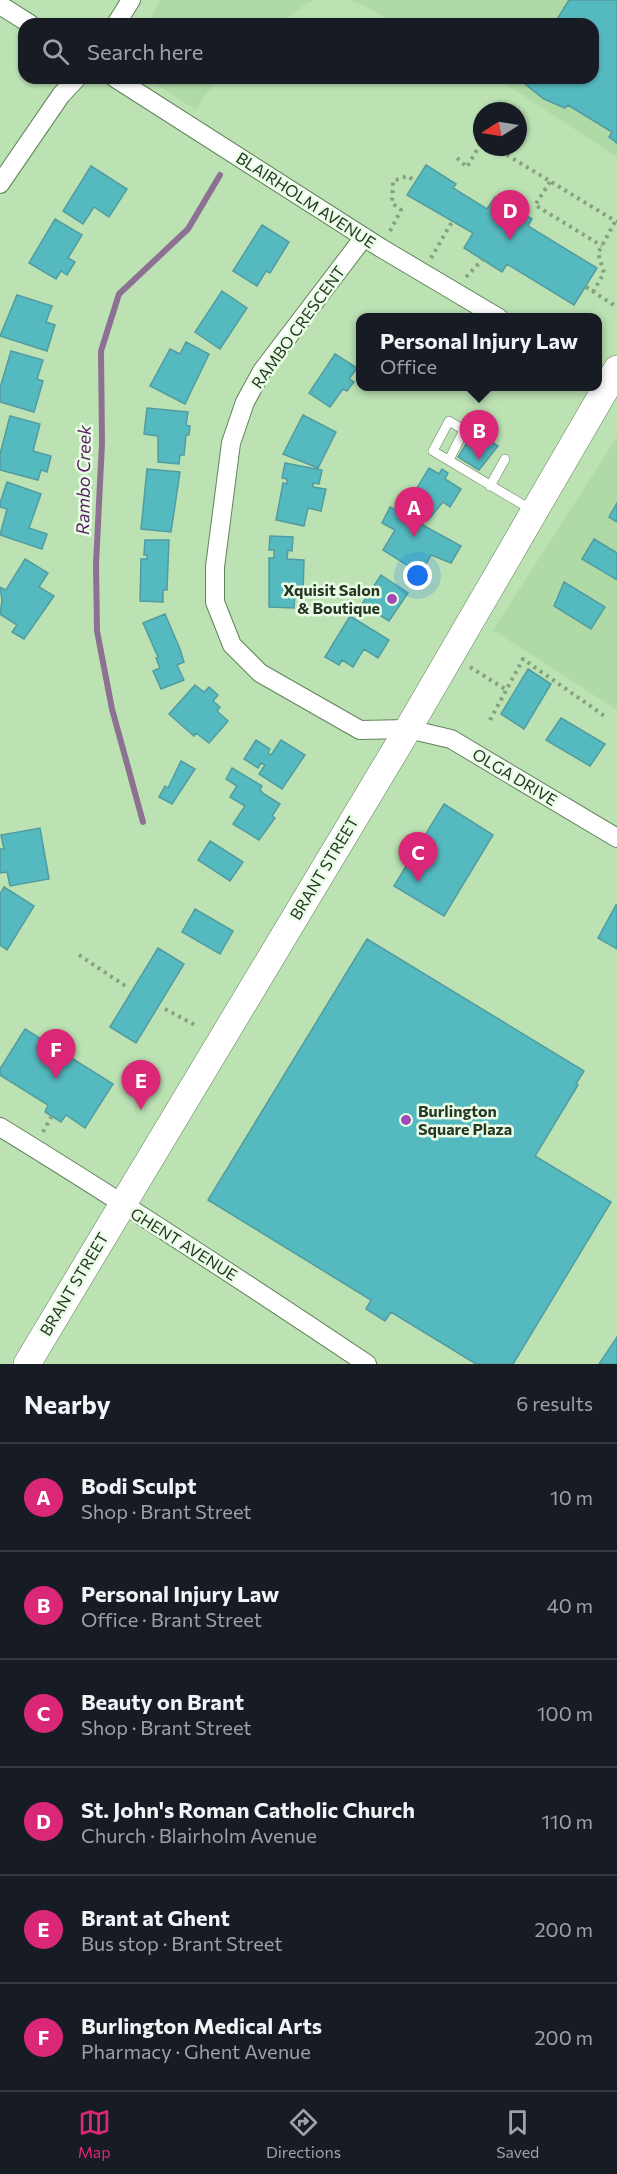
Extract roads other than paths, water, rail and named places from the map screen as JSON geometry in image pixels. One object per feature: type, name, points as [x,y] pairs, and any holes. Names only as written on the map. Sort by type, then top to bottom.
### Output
[{"type":"main road","name":"BRANT STREET","points":[[27,1364],[408,729],[609,380]]},
{"type":"street","points":[[120,18],[131,0]]},
{"type":"street","points":[[0,5],[21,18]]},
{"type":"street","points":[[0,184],[61,94],[71,84]]},
{"type":"street","name":"BLAIRHOLM AVENUE","points":[[124,84],[381,248],[490,313]]},
{"type":"street","name":"RAMBO CRESCENT","points":[[364,237],[262,371],[245,402],[231,442],[215,567],[215,603],[232,645],[260,673],[360,730],[408,729]]},
{"type":"street","name":"OLGA DRIVE","points":[[408,729],[451,739],[617,838]]},
{"type":"street","name":"GHENT AVENUE","points":[[0,1127],[92,1183],[121,1205],[166,1230],[367,1364]]},
{"type":"lane","points":[[490,486],[505,459]]},
{"type":"lane","points":[[448,460],[534,512]]},
{"type":"waterway","name":"Rambo Creek","points":[[143,822],[112,709],[97,631],[96,564],[102,443],[101,351],[119,294],[188,229],[220,175]]},
{"type":"place","name":"St. John's Roman Catholic Church","points":[[510,240]]},
{"type":"place","name":"Personal Injury Law","points":[[479,460]]},
{"type":"place","name":"Bodi Sculpt","points":[[414,537]]},
{"type":"place","name":"Xquisit Salon & Boutique","points":[[392,599]]},
{"type":"place","name":"Beauty on Brant","points":[[418,882]]},
{"type":"place","name":"Burlington Medical Arts","points":[[56,1079]]},
{"type":"place","name":"Brant at Ghent","points":[[141,1110]]},
{"type":"place","name":"Burlington Square Plaza","points":[[406,1120]]}]
